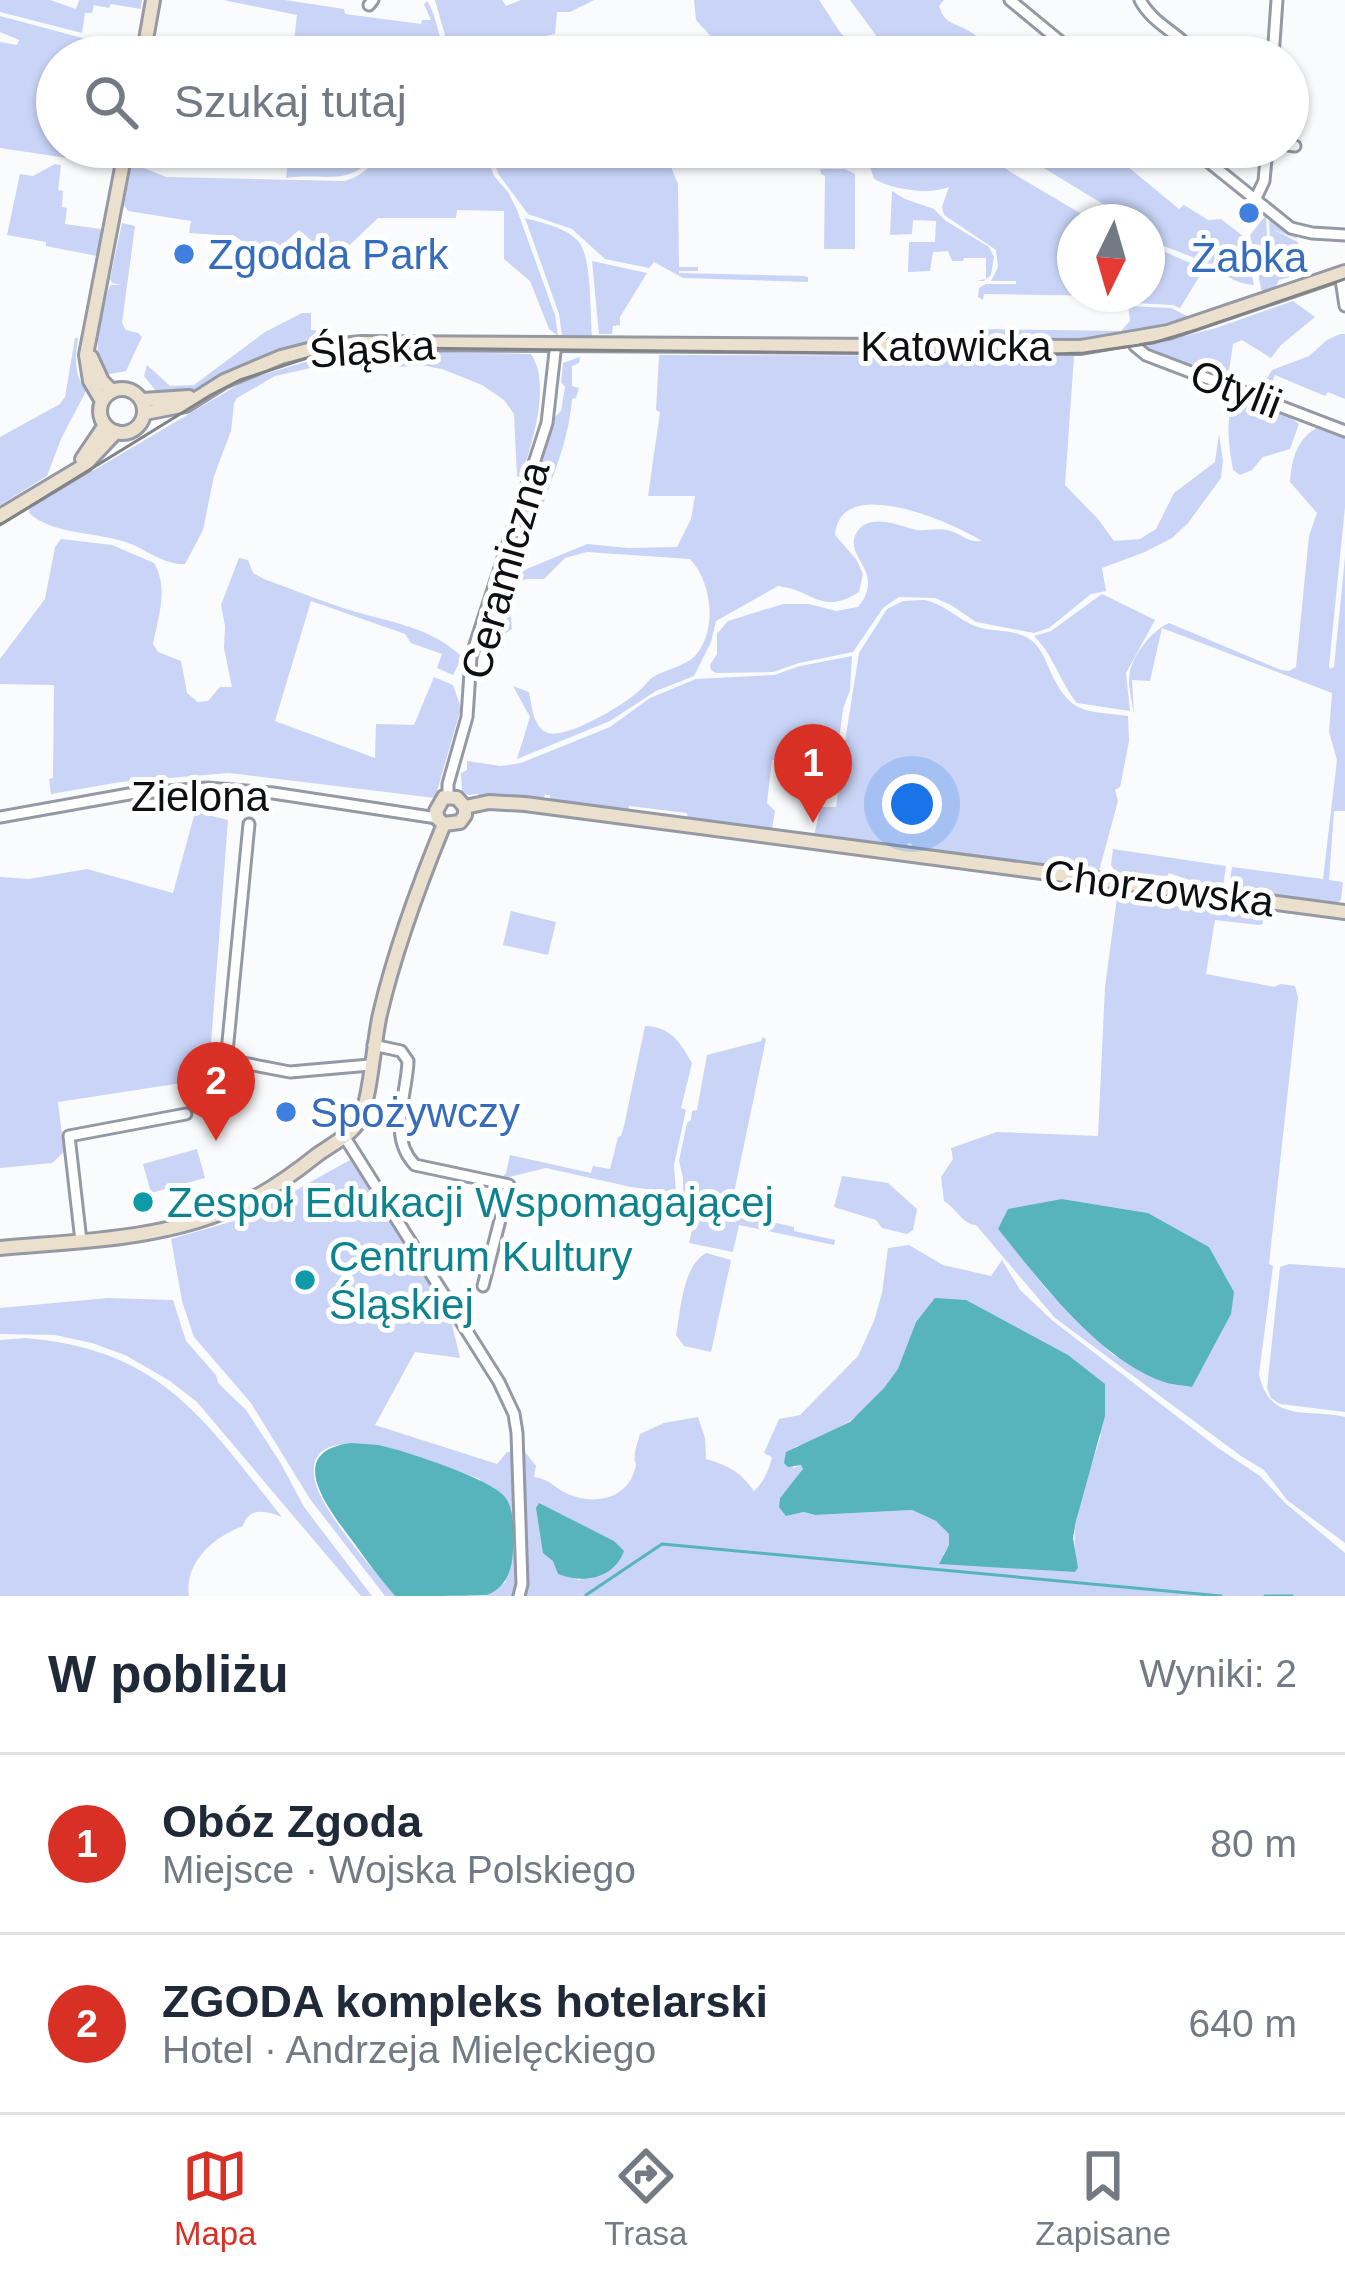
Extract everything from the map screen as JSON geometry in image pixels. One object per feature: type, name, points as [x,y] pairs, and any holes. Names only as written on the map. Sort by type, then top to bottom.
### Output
[{"type":"street","points":[[147,36],[153,0]]},
{"type":"street","points":[[1010,0],[1054,36]]},
{"type":"street","points":[[1140,0],[1155,21],[1176,36]]},
{"type":"street","points":[[1274,36],[1277,0]]},
{"type":"street","points":[[107,396],[90,381],[86,368],[122,168]]},
{"type":"street","points":[[1216,168],[1291,228],[1345,236]]},
{"type":"street","points":[[1255,200],[1265,168]]},
{"type":"street","points":[[1342,273],[1345,306]]},
{"type":"street","name":"Katowicka","points":[[556,343],[1054,348],[1134,340],[1342,273]]},
{"type":"street","name":"Otylii","points":[[1134,340],[1146,355],[1345,430]]},
{"type":"street","name":"Śląska","points":[[143,407],[186,405],[249,369],[331,346],[556,343]]},
{"type":"street","name":"Ceramiczna","points":[[442,811],[467,717],[471,657],[548,423],[556,343]]},
{"type":"street","points":[[0,516],[69,473],[110,429],[135,430],[143,407],[129,390],[107,396],[100,410],[110,429]]},
{"type":"street","name":"Zielona","points":[[0,817],[129,794],[194,788],[246,790],[366,808],[442,811]]},
{"type":"street","points":[[0,1248],[152,1232],[223,1212],[265,1192],[356,1126],[362,1116],[385,992],[442,811],[460,800],[465,815],[460,822],[442,811]]},
{"type":"street","name":"Chorzowska","points":[[465,807],[489,802],[525,804],[1345,912]]},
{"type":"street","points":[[249,824],[227,1052],[233,1061],[290,1072],[370,1065]]},
{"type":"street","points":[[373,1045],[401,1052],[408,1061],[400,1135],[406,1156],[415,1165],[509,1185],[483,1286]]},
{"type":"street","points":[[81,1241],[69,1136],[186,1114]]},
{"type":"street","points":[[344,1136],[499,1382],[514,1414],[519,1596]]},
{"type":"shaded area","points":[[0,0],[50,0],[76,9],[79,0],[142,0],[141,9],[94,5],[92,13],[85,13],[82,33],[0,12]]},
{"type":"shaded area","points":[[223,0],[285,0],[421,24],[431,20],[427,1],[440,36],[295,36],[297,15]]},
{"type":"shaded area","points":[[435,0],[502,0],[506,6],[521,0],[594,0],[570,12],[557,12],[555,34],[445,36]]},
{"type":"shaded area","points":[[694,0],[819,0],[844,36],[711,36],[696,20]]},
{"type":"shaded area","points":[[850,0],[944,0],[939,6],[947,20],[976,36],[877,36]]},
{"type":"shaded area","points":[[0,16],[75,36],[36,36],[36,153],[0,148],[0,42],[17,45],[19,40],[0,32]]},
{"type":"shaded area","points":[[48,168],[61,168],[58,190],[63,191],[62,207],[67,208],[65,224],[101,229],[97,256],[7,235],[20,174],[33,176]]},
{"type":"shaded area","points":[[131,168],[166,177],[344,181],[368,168],[491,168],[517,210],[555,315],[558,336],[549,329],[530,281],[504,259],[504,211],[457,210],[456,218],[378,218],[334,260],[299,230],[266,259],[235,236],[189,233],[191,221],[128,211],[124,205]]},
{"type":"shaded area","points":[[287,168],[361,168],[339,176],[286,178]]},
{"type":"shaded area","points":[[496,168],[671,168],[678,184],[679,267],[698,267],[698,271],[679,273],[804,276],[808,282],[683,278],[654,262],[649,268],[605,259],[572,229],[528,214]]},
{"type":"shaded area","points":[[870,168],[1005,168],[1065,204],[1057,204],[1057,295],[978,297],[979,288],[986,284],[1016,281],[991,281],[998,267],[996,250],[944,215],[949,187],[922,191],[874,179]]},
{"type":"shaded area","points":[[1044,168],[1129,168],[1179,209],[1184,205],[1208,220],[1221,219],[1243,236],[1254,285],[1165,247],[1165,204],[1103,204]]},
{"type":"shaded area","points":[[820,169],[855,174],[855,249],[824,249],[825,176]]},
{"type":"shaded area","points":[[892,191],[934,209],[989,247],[994,257],[991,275],[984,281],[976,281],[986,279],[986,258],[952,261],[948,251],[933,252],[930,271],[908,272],[909,242],[935,242],[936,221],[913,220],[912,234],[890,235]]},
{"type":"shaded area","points":[[1266,215],[1268,262],[1275,274],[1289,273],[1277,273],[1270,261],[1270,250],[1280,253],[1270,248],[1269,216],[1295,231],[1297,239],[1272,229],[1298,242],[1300,255],[1292,256],[1301,257],[1303,268],[1296,271],[1304,273],[1279,280],[1275,289],[1262,293],[1250,235]]},
{"type":"shaded area","points":[[525,218],[567,232],[583,248],[592,336],[562,336],[559,314]]},
{"type":"shaded area","points":[[122,223],[135,226],[122,323],[142,337],[126,371],[105,375],[98,355],[99,333],[108,290],[111,285],[122,285],[110,279]]},
{"type":"shaded area","points":[[1165,252],[1204,269],[1180,308],[1165,305]]},
{"type":"shaded area","points":[[592,261],[647,273],[612,334],[599,334]]},
{"type":"shaded area","points":[[1293,301],[1315,317],[1271,358],[1242,340],[1233,344],[1224,380],[1142,347],[1216,328]]},
{"type":"shaded area","points":[[1165,308],[1189,317],[1135,332],[1080,339],[975,337],[981,329],[1121,331],[1130,321],[1129,312],[1165,312]]},
{"type":"shaded area","points":[[311,313],[311,330],[327,331],[325,340],[247,363],[188,392],[160,396],[144,376],[147,365],[170,386],[194,385],[265,332]]},
{"type":"shaded area","points":[[1345,334],[1345,399],[1328,392],[1325,396],[1275,375],[1269,390],[1272,397],[1263,386],[1272,370],[1309,356]]},
{"type":"shaded area","points":[[75,338],[77,372],[86,391],[47,476],[0,505],[0,437],[60,404]]},
{"type":"shaded area","points":[[389,351],[531,354],[540,398],[521,478],[517,476],[514,414],[504,400],[482,385],[421,365],[337,362],[275,376],[237,398],[203,530],[185,564],[118,540],[51,526],[29,513],[30,508],[248,379],[322,357]]},
{"type":"shaded area","points":[[659,355],[1074,356],[1065,485],[1114,541],[1140,539],[1156,529],[1174,493],[1215,462],[1219,434],[1221,478],[1172,538],[1102,568],[1106,591],[1091,594],[1049,628],[1034,633],[976,622],[935,598],[899,597],[883,608],[853,652],[773,672],[711,670],[717,634],[728,621],[783,604],[836,611],[858,607],[868,585],[854,544],[860,528],[867,524],[947,530],[982,541],[900,508],[856,507],[842,516],[835,535],[863,574],[859,592],[826,602],[778,586],[716,621],[694,676],[656,691],[610,721],[517,759],[530,717],[513,686],[529,692],[534,716],[543,730],[568,731],[610,711],[653,677],[691,660],[707,633],[707,593],[690,559],[587,552],[565,558],[544,579],[519,582],[510,606],[512,629],[492,642],[490,652],[480,649],[510,567],[522,571],[587,544],[677,547],[691,519],[695,496],[648,496],[660,412],[656,410]]},
{"type":"shaded area","points":[[580,357],[572,366],[572,386],[579,388],[572,399],[554,473],[539,516],[523,521],[553,419],[561,411],[563,363]]},
{"type":"shaded area","points":[[1236,392],[1276,407],[1299,424],[1290,449],[1263,457],[1240,475],[1233,470],[1229,440]]},
{"type":"shaded area","points":[[1320,426],[1345,434],[1345,507],[1329,666],[1334,667],[1345,557],[1345,811],[1334,811],[1329,880],[1343,882],[1336,904],[1229,887],[1232,867],[1323,879],[1337,760],[1329,732],[1332,693],[1162,628],[1150,681],[1132,680],[1134,714],[1129,682],[1140,650],[1157,631],[1169,623],[1281,670],[1296,667],[1309,536],[1317,513],[1290,482],[1297,449]]},
{"type":"shaded area","points":[[61,539],[112,545],[154,563],[162,593],[153,644],[158,652],[181,661],[187,693],[198,702],[208,701],[220,687],[232,687],[221,605],[239,558],[248,560],[253,573],[264,579],[412,628],[451,647],[462,657],[453,675],[437,668],[442,654],[411,643],[405,634],[311,601],[275,721],[375,758],[376,724],[414,725],[434,677],[453,685],[461,708],[435,798],[229,773],[121,782],[51,794],[54,685],[0,684],[0,659],[45,599],[55,547]]},
{"type":"shaded area","points":[[1102,594],[1155,620],[1126,673],[1130,711],[1077,703],[1034,636],[1051,631]]},
{"type":"shaded area","points":[[924,600],[975,626],[1024,636],[1038,647],[1073,704],[1128,716],[1129,741],[1120,787],[1115,790],[1118,801],[1099,871],[912,848],[908,843],[907,848],[814,835],[821,807],[836,807],[840,780],[806,773],[843,754],[859,653],[887,609],[903,601]]},
{"type":"shaded area","points":[[852,656],[837,754],[804,773],[794,772],[794,762],[772,760],[767,803],[775,811],[772,828],[688,819],[687,813],[550,800],[550,795],[543,800],[479,798],[462,791],[461,773],[467,770],[467,761],[501,766],[521,763],[610,727],[650,698],[696,679],[774,675]]},
{"type":"shaded area","points":[[195,812],[228,820],[209,1070],[195,1081],[58,1102],[64,1152],[52,1163],[0,1168],[0,877],[29,879],[87,869],[173,893]]},
{"type":"shaded area","points":[[1113,849],[1226,866],[1223,886],[1169,873],[1116,873],[1111,865]]},
{"type":"shaded area","points":[[1117,898],[1262,917],[1259,925],[1215,920],[1206,974],[1274,987],[1295,986],[1298,998],[1259,1374],[1264,1390],[1281,1407],[1345,1417],[1345,1543],[1287,1500],[1264,1470],[1055,1318],[976,1225],[944,1201],[941,1177],[953,1159],[951,1148],[997,1132],[1098,1136],[1105,987]],"holes":[[[1062,1199],[1148,1213],[1209,1247],[1206,1357],[1192,1386],[1113,1355],[1047,1290],[998,1229]]]},
{"type":"shaded area","points":[[511,911],[556,922],[548,955],[503,945]]},
{"type":"shaded area","points":[[645,1026],[674,1037],[692,1063],[681,1108],[686,1110],[674,1165],[676,1193],[546,1168],[501,1179],[510,1155],[591,1173],[593,1166],[610,1169]]},
{"type":"shaded area","points":[[763,1037],[734,1193],[724,1199],[683,1194],[679,1161],[687,1123],[697,1110],[707,1055]]},
{"type":"shaded area","points":[[197,1149],[205,1178],[151,1193],[143,1164]]},
{"type":"shaded area","points":[[356,1157],[444,1291],[460,1358],[415,1352],[375,1425],[497,1464],[507,1452],[525,1452],[536,1466],[534,1477],[577,1497],[597,1499],[615,1494],[630,1481],[640,1434],[664,1423],[698,1417],[706,1459],[734,1470],[754,1491],[769,1467],[772,1457],[764,1453],[779,1419],[800,1415],[858,1356],[882,1293],[888,1248],[909,1245],[943,1265],[991,1276],[1002,1260],[1020,1290],[1053,1321],[1260,1476],[1345,1553],[1345,1596],[524,1596],[524,1569],[515,1596],[486,1596],[506,1582],[480,1479],[381,1448],[330,1447],[316,1458],[319,1493],[349,1540],[395,1596],[385,1596],[310,1499],[251,1403],[194,1337],[171,1239],[245,1216]],"holes":[[[916,1322],[1101,1435],[1077,1518],[1075,1572],[943,1555],[949,1534],[936,1521],[912,1510],[786,1516],[780,1498],[804,1469],[801,1465],[793,1468],[795,1447],[840,1427],[880,1395],[899,1368]],[[539,1504],[614,1541],[580,1580],[558,1574]]]},
{"type":"shaded area","points":[[842,1176],[888,1183],[917,1209],[913,1230],[907,1234],[882,1228],[876,1220],[834,1207]]},
{"type":"shaded area","points":[[1062,1199],[1148,1213],[1209,1247],[1234,1292],[1231,1314],[1192,1387],[1140,1371],[1094,1338],[998,1229],[1008,1209]]},
{"type":"shaded area","points":[[698,1205],[794,1227],[794,1231],[835,1240],[834,1245],[739,1225],[733,1252],[689,1243]]},
{"type":"shaded area","points":[[706,1253],[731,1260],[711,1352],[684,1346],[676,1335],[687,1279]]},
{"type":"shaded area","points":[[1280,1267],[1345,1268],[1345,1412],[1280,1404],[1267,1388]]},
{"type":"shaded area","points":[[108,1298],[173,1300],[186,1341],[246,1410],[304,1507],[372,1596],[361,1596],[197,1402],[170,1381],[125,1355],[92,1343],[55,1335],[0,1334],[0,1308]]},
{"type":"shaded area","points":[[935,1298],[966,1300],[1068,1355],[1105,1384],[1105,1416],[1073,1538],[1075,1572],[939,1564],[949,1534],[936,1521],[912,1510],[786,1516],[779,1507],[780,1498],[803,1469],[784,1463],[786,1452],[850,1422],[884,1388],[898,1369],[916,1322]]},
{"type":"shaded area","points":[[26,1338],[113,1357],[146,1374],[202,1420],[282,1517],[254,1513],[243,1526],[211,1544],[191,1573],[189,1596],[0,1596],[0,1340]]},
{"type":"shaded area","points":[[351,1443],[378,1445],[426,1459],[483,1482],[505,1497],[512,1516],[513,1551],[509,1572],[499,1588],[487,1595],[395,1596],[334,1516],[318,1485],[319,1458]]},
{"type":"shaded area","points":[[539,1503],[614,1541],[624,1551],[613,1568],[597,1577],[558,1574],[543,1553]]},
{"type":"waterway","points":[[586,1595],[662,1544],[1221,1596]]},
{"type":"waterway","points":[[1265,1596],[1292,1596]]},
{"type":"tram line","points":[[0,525],[211,395],[240,380],[316,355],[407,348],[1084,353],[1153,343],[1345,279]]},
{"type":"place","name":"Żabka","points":[[1249,213]]},
{"type":"place","name":"Zgodda Park","points":[[184,254]]},
{"type":"place","name":"Obóz Zgoda","points":[[813,823]]},
{"type":"place","name":"Spożywczy","points":[[286,1112]]},
{"type":"place","name":"ZGODA kompleks hotelarski","points":[[216,1141]]},
{"type":"place","name":"Zespoł Edukacji Wspomagającej","points":[[143,1202]]},
{"type":"place","name":"Centrum Kultury Śląskiej","points":[[305,1280]]}]
